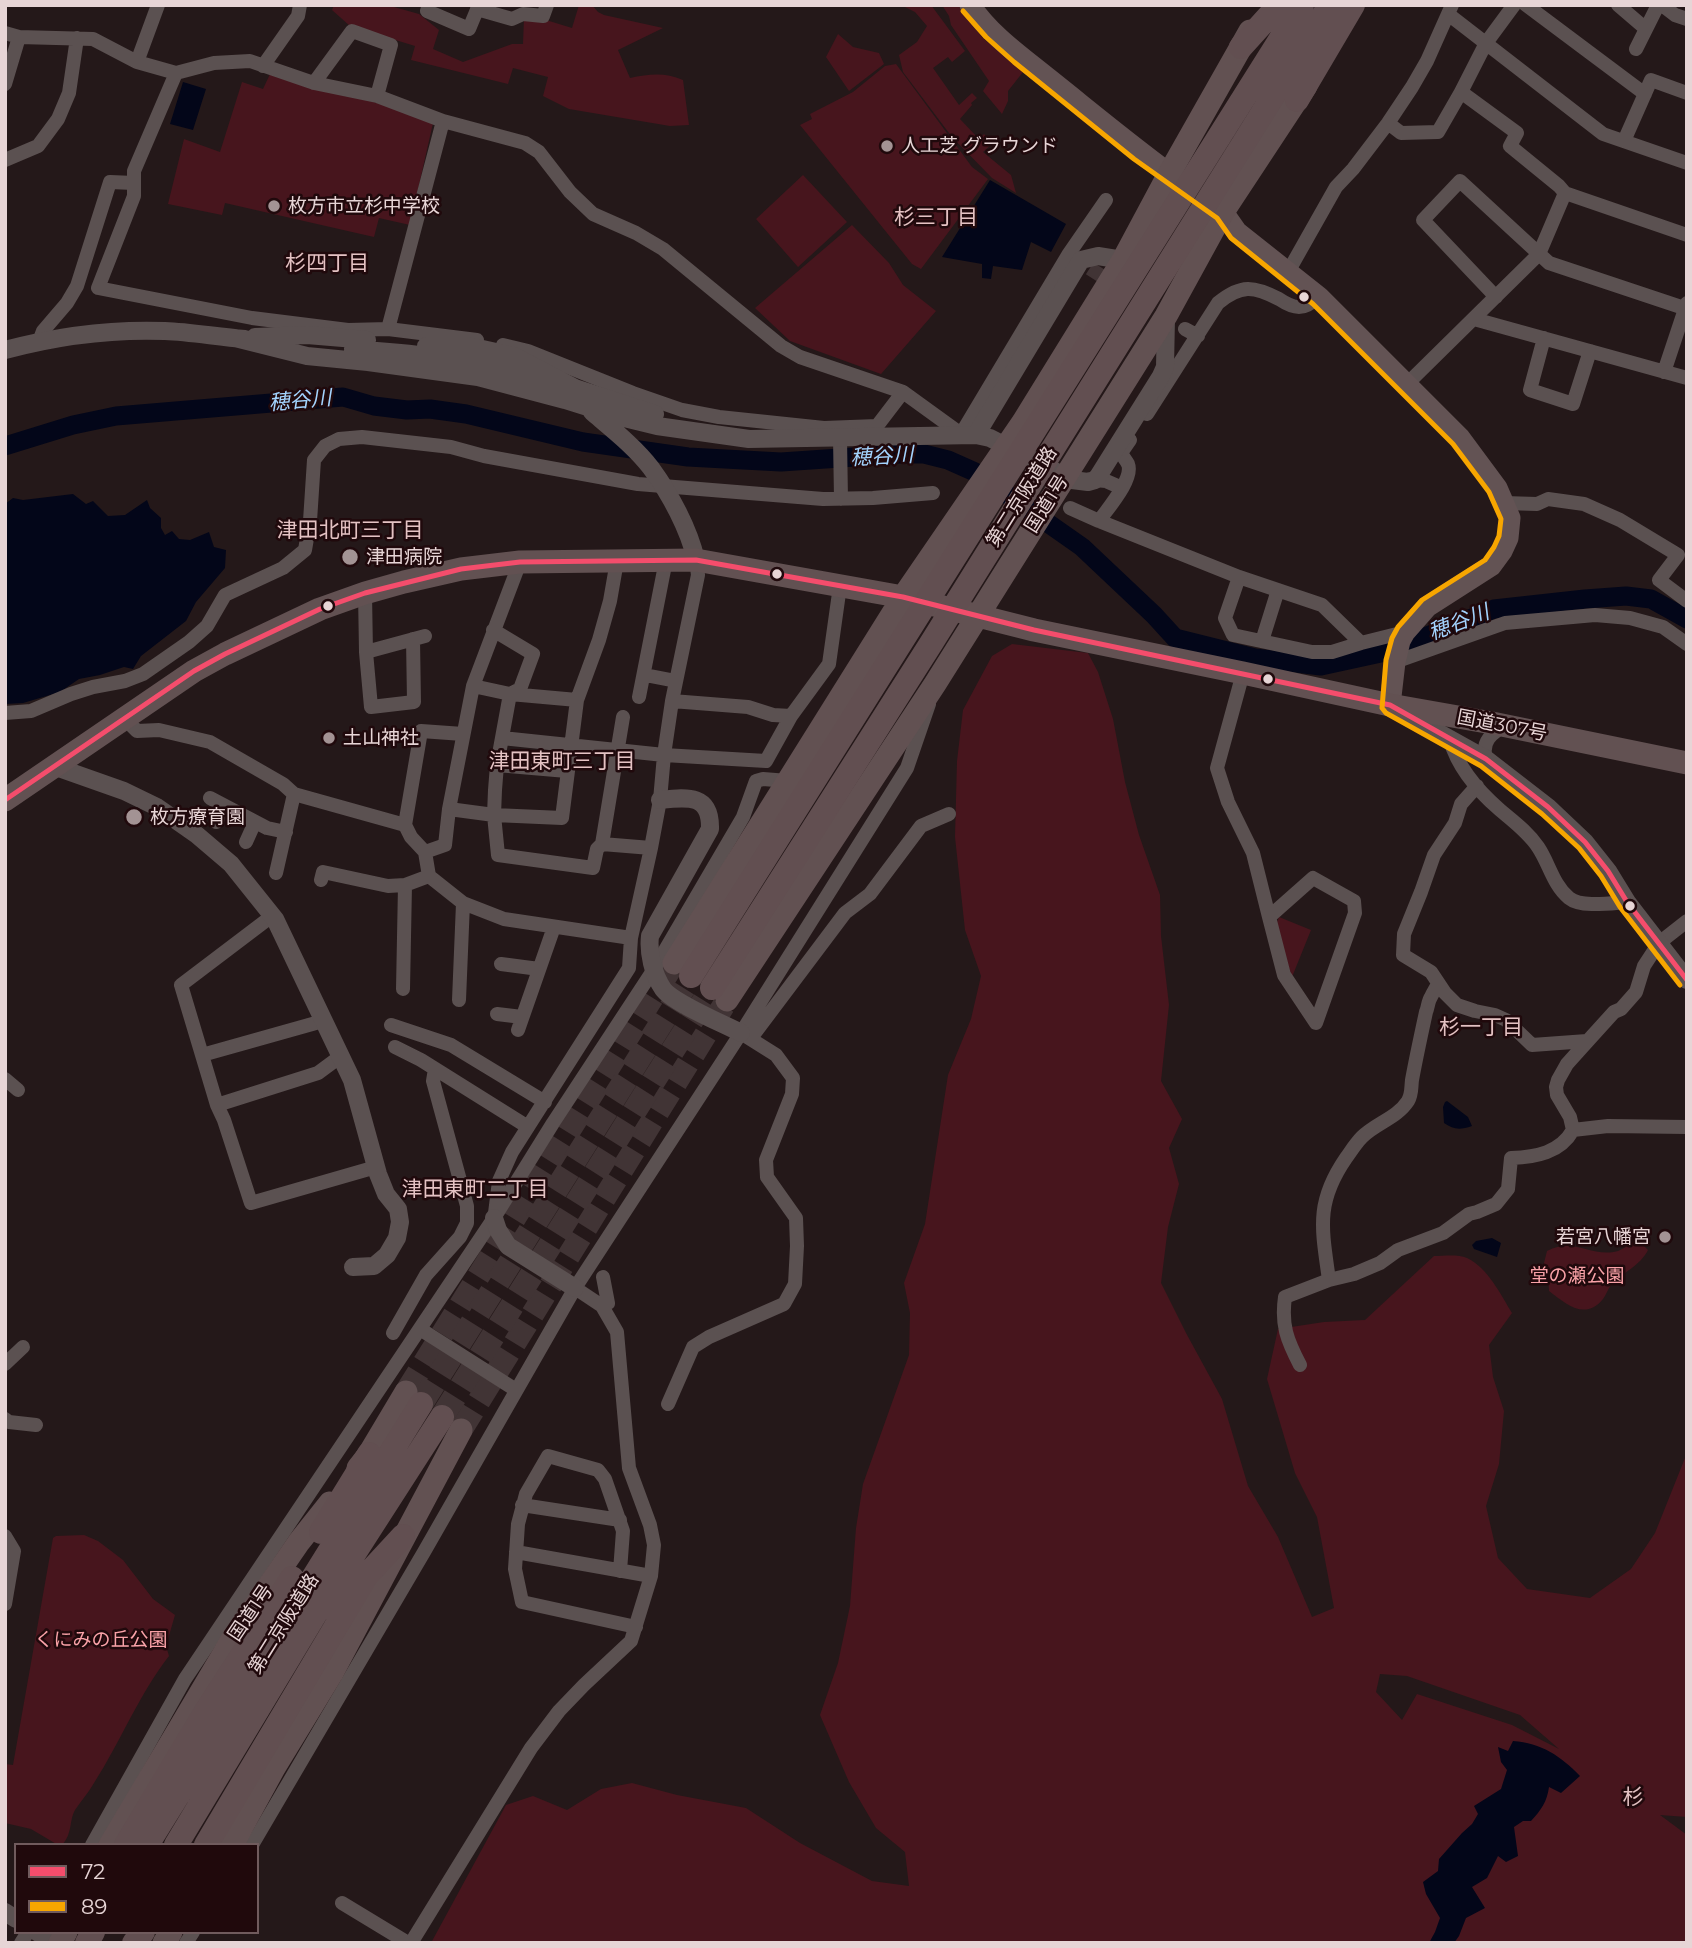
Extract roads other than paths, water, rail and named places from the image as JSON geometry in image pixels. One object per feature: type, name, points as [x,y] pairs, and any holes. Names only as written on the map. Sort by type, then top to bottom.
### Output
[{"type":"highway","points":[[692,979],[788,781],[903,597],[1023,422],[1123,260],[1263,5]]},
{"type":"highway","points":[[1241,47],[1279,5]]},
{"type":"highway","name":"第二京阪道路","points":[[692,979],[932,642],[1296,38],[1302,5]]},
{"type":"highway","name":"第二京阪道路","points":[[692,979],[902,642],[1296,38],[1330,5]]},
{"type":"highway","points":[[1297,100],[1353,5]]},
{"type":"highway","name":"国道1号","points":[[692,979],[935,684],[1084,446],[1183,327],[1223,212],[1361,5]]},
{"type":"highway","name":"国道307号","points":[[5,800],[194,671],[320,609],[404,582],[461,569],[520,562],[696,560],[903,597],[1034,630],[1390,705],[1687,763]]},
{"type":"highway","points":[[233,1843],[274,1768],[332,1673],[403,1536],[433,1411]]},
{"type":"highway","name":"第二京阪道路","points":[[148,1843],[433,1411]]},
{"type":"highway","name":"第二京阪道路","points":[[177,1843],[433,1411]]},
{"type":"highway","name":"国道1号","points":[[111,1843],[233,1639],[299,1542],[369,1454],[433,1411]]},
{"type":"highway","points":[[127,1843],[208,1708],[369,1454]]},
{"type":"highway","points":[[207,1843],[366,1576],[403,1536]]},
{"type":"main road","points":[[970,5],[992,31],[1020,55],[1140,152],[1223,212],[1237,232],[1319,297],[1460,438],[1497,488],[1510,518],[1508,538],[1502,551],[1491,566],[1427,607],[1405,632],[1399,641],[1390,705]]},
{"type":"street","points":[[137,62],[158,5]]},
{"type":"street","points":[[262,66],[298,16],[300,5]]},
{"type":"street","points":[[429,5],[427,11],[470,29],[478,7],[512,19],[523,14],[543,16],[547,5]]},
{"type":"street","points":[[1388,123],[1401,133],[1438,132],[1486,43],[1514,5]]},
{"type":"street","points":[[1526,5],[1644,94]]},
{"type":"street","points":[[1618,5],[1646,29]]},
{"type":"street","points":[[1636,49],[1660,5],[1682,13]]},
{"type":"street","points":[[1288,272],[1336,187],[1388,123],[1427,61],[1450,10],[1486,43],[1603,134],[1687,163]]},
{"type":"street","points":[[314,83],[352,31],[391,45],[377,96]]},
{"type":"street","points":[[5,84],[12,35],[93,39],[137,62],[176,73],[214,63],[250,61],[314,83],[377,96],[443,121],[525,143],[539,152],[570,192],[593,214],[636,233],[663,249],[781,346],[800,357],[903,392],[968,435]]},
{"type":"street","points":[[5,160],[38,146],[58,119],[69,93],[77,38]]},
{"type":"street","points":[[176,73],[134,171],[134,196],[98,288],[252,318],[348,330],[387,329],[481,340],[528,351],[682,410],[719,417],[824,429],[877,426],[903,392]]},
{"type":"street","points":[[1624,141],[1651,80],[1687,93]]},
{"type":"street","points":[[1461,92],[1517,134],[1510,146],[1565,194],[1687,235]]},
{"type":"street","points":[[387,329],[443,121]]},
{"type":"street","points":[[1496,297],[1423,220],[1460,181],[1549,263],[1686,307],[1664,372]]},
{"type":"street","points":[[39,342],[43,331],[67,303],[77,286],[110,182],[134,183]]},
{"type":"street","points":[[1407,384],[1539,254],[1565,194]]},
{"type":"street","points":[[968,435],[1068,255],[1106,200]]},
{"type":"street","points":[[968,435],[1081,260],[1098,257],[1123,260]]},
{"type":"street","points":[[1099,521],[1129,474],[1129,465],[1121,453],[1183,327],[1228,295],[1241,290],[1261,290],[1290,305],[1301,307],[1319,297]]},
{"type":"street","points":[[1474,319],[1687,378]]},
{"type":"street","points":[[1095,480],[1165,367],[1183,327]]},
{"type":"street","points":[[5,350],[69,337],[138,330],[167,331],[418,355],[509,370],[551,384],[584,404],[650,467],[681,516],[696,560],[698,575],[671,701],[660,800],[631,939],[629,968],[513,1152],[499,1181],[494,1218],[508,1246],[602,1306],[617,1332],[629,1468],[650,1525],[654,1545],[651,1576],[631,1641],[559,1711],[531,1748],[409,1943],[342,1903]]},
{"type":"street","points":[[235,338],[307,335],[487,349],[514,356],[576,388],[667,418],[796,439],[840,443],[968,435],[990,438],[1072,480],[1106,481],[1122,488]]},
{"type":"street","points":[[235,338],[307,356],[478,377],[657,426],[748,439],[796,439]]},
{"type":"street","points":[[1544,338],[1530,390],[1573,404],[1590,351]]},
{"type":"street","points":[[5,713],[31,711],[71,694],[143,674],[207,626],[225,595],[283,568],[305,550],[314,460],[325,446],[339,439],[362,437],[451,447],[484,456],[638,484],[841,499],[933,493]]},
{"type":"street","points":[[840,443],[841,499]]},
{"type":"street","points":[[1504,503],[1537,504],[1548,499],[1584,504],[1620,520],[1678,555],[1659,580],[1687,601]]},
{"type":"street","points":[[1070,508],[1240,577],[1322,605],[1361,643]]},
{"type":"street","points":[[639,697],[666,560]]},
{"type":"street","points":[[449,809],[494,815],[562,818],[577,700],[610,601],[617,561]]},
{"type":"street","points":[[425,852],[445,845],[449,809],[474,686],[520,562]]},
{"type":"street","points":[[1240,577],[1226,618],[1233,635],[1312,652],[1332,652],[1405,632]]},
{"type":"street","points":[[502,738],[664,755],[766,761],[791,716],[829,664],[840,586]]},
{"type":"street","points":[[1262,641],[1278,590]]},
{"type":"street","points":[[365,593],[366,652],[371,707],[414,702],[419,638],[366,652]]},
{"type":"street","points":[[1395,662],[1505,622],[1595,615],[1630,618],[1663,627],[1687,644]]},
{"type":"street","points":[[493,630],[533,654],[520,689],[510,694]]},
{"type":"street","points":[[1243,673],[1217,768],[1228,802],[1253,853],[1269,917],[1284,975],[1315,1023],[1355,913],[1354,901],[1313,878],[1269,917]]},
{"type":"street","points":[[645,675],[676,681]]},
{"type":"street","points":[[253,1843],[575,1288],[746,1036],[907,768],[935,684]]},
{"type":"street","points":[[474,686],[510,694],[577,700]]},
{"type":"street","points":[[510,694],[498,765],[494,815],[498,855],[593,868],[597,849],[602,844],[623,717]]},
{"type":"street","points":[[671,701],[748,707],[773,715],[791,716]]},
{"type":"street","points":[[1390,705],[1486,759],[1548,807],[1585,842],[1687,980]]},
{"type":"street","points":[[125,719],[136,731],[159,730],[210,742],[283,784],[294,794],[405,825]]},
{"type":"street","points":[[1486,759],[1486,740],[1489,735],[1505,726]]},
{"type":"street","points":[[463,734],[421,731],[405,825],[411,837],[425,852],[429,876],[463,903],[504,919],[631,939]]},
{"type":"street","points":[[1450,740],[1463,770],[1497,807],[1527,833],[1539,848],[1558,885],[1568,898],[1593,904],[1627,902]]},
{"type":"street","points":[[498,765],[567,771]]},
{"type":"street","points":[[56,767],[124,791],[157,807],[197,835],[231,864],[272,916],[352,1080],[376,1167],[386,1194],[398,1209],[400,1222],[397,1238],[387,1255],[374,1266],[353,1267]]},
{"type":"street","points":[[1477,786],[1461,804],[1455,823],[1434,855],[1402,941],[1403,955],[1431,972],[1457,1005],[1506,1020],[1532,1045],[1587,1041]]},
{"type":"street","points":[[276,873],[294,794]]},
{"type":"street","points":[[211,798],[267,828],[286,832]]},
{"type":"street","points":[[660,800],[685,798],[699,801],[707,808],[710,816],[710,829],[650,936],[648,949],[692,979]]},
{"type":"street","points":[[216,822],[225,806]]},
{"type":"street","points":[[746,1036],[845,913],[870,894],[921,826],[949,814]]},
{"type":"street","points":[[246,842],[256,822]]},
{"type":"street","points":[[602,844],[651,848]]},
{"type":"street","points":[[321,880],[323,872],[388,886],[405,885],[429,876]]},
{"type":"street","points":[[403,989],[405,885]]},
{"type":"street","points":[[459,1000],[463,903]]},
{"type":"street","points":[[272,916],[181,985],[217,1105],[251,1203],[376,1167]]},
{"type":"street","points":[[1300,1365],[1284,1331],[1282,1313],[1285,1297],[1380,1263],[1398,1250],[1443,1233],[1462,1217],[1496,1204],[1508,1189],[1511,1158],[1542,1154],[1567,1140],[1573,1130],[1570,1117],[1556,1095],[1556,1087],[1567,1064],[1636,992],[1644,966],[1659,943],[1687,921]]},
{"type":"street","points":[[497,1014],[520,1023],[554,927]]},
{"type":"street","points":[[501,964],[539,969]]},
{"type":"street","points":[[668,1404],[693,1347],[709,1337],[784,1304],[795,1284],[796,1218],[767,1177],[766,1160],[792,1094],[793,1078],[776,1055],[664,990],[692,979]]},
{"type":"street","points":[[93,1843],[185,1679],[494,1218],[553,1123],[692,979]]},
{"type":"street","points":[[1329,1280],[1322,1229],[1328,1190],[1333,1177],[1361,1138],[1407,1102],[1411,1094],[1426,1013],[1438,983]]},
{"type":"street","points":[[202,1055],[323,1021]]},
{"type":"street","points":[[391,1025],[451,1045],[545,1102]]},
{"type":"street","points":[[421,1060],[426,1036]]},
{"type":"street","points":[[395,1048],[421,1060],[528,1127]]},
{"type":"street","points":[[217,1105],[318,1073],[341,1056]]},
{"type":"street","points":[[393,1333],[426,1275],[460,1237],[467,1223],[467,1206],[433,1081],[435,1069]]},
{"type":"street","points":[[8,1076],[18,1090]]},
{"type":"street","points":[[1573,1130],[1608,1126],[1687,1127]]},
{"type":"street","points":[[602,1306],[608,1303],[603,1277]]},
{"type":"street","points":[[420,1329],[516,1390]]},
{"type":"street","points":[[5,1364],[23,1347]]},
{"type":"street","points":[[5,1419],[9,1422],[36,1425]]},
{"type":"street","points":[[620,1571],[623,1531],[605,1479],[598,1471],[548,1456],[526,1494],[517,1524],[515,1569],[522,1602],[636,1627]]},
{"type":"street","points":[[522,1505],[620,1520]]},
{"type":"street","points":[[5,1536],[14,1551],[9,1556],[5,1604]]},
{"type":"street","points":[[516,1552],[651,1576]]},
{"type":"street","points":[[21,1943],[48,1936]]},
{"type":"water","points":[[183,82],[206,89],[193,130],[170,124]]},
{"type":"water","points":[[990,180],[1066,224],[1051,252],[1031,242],[1022,270],[993,266],[991,279],[982,278],[982,264],[942,257]]},
{"type":"water","points":[[73,494],[86,504],[93,501],[108,516],[125,515],[147,500],[150,508],[161,518],[161,528],[165,535],[172,531],[179,539],[190,540],[209,532],[214,547],[226,550],[225,568],[196,602],[186,621],[141,656],[133,669],[124,667],[79,679],[60,692],[23,703],[5,704],[5,504],[13,498],[23,500]]},
{"type":"water","points":[[1447,1101],[1468,1117],[1472,1126],[1457,1129],[1444,1123],[1443,1107]]},
{"type":"water","points":[[1492,1238],[1501,1243],[1497,1257],[1474,1249],[1472,1245],[1476,1241]]},
{"type":"water","points":[[1513,1741],[1533,1744],[1550,1752],[1580,1776],[1561,1793],[1549,1787],[1545,1801],[1535,1817],[1514,1827],[1518,1856],[1506,1862],[1498,1856],[1487,1878],[1472,1887],[1485,1908],[1466,1918],[1454,1943],[1429,1943],[1440,1918],[1426,1894],[1423,1882],[1438,1871],[1439,1859],[1472,1824],[1478,1814],[1474,1806],[1501,1789],[1507,1770],[1501,1762],[1498,1747],[1508,1751]]},
{"type":"waterway","name":"穂谷川","points":[[5,446],[73,425],[116,416],[343,397],[374,406],[466,414],[583,442],[688,457],[781,462],[924,454],[948,460],[975,472],[1082,547],[1175,638],[1255,658],[1321,666],[1390,651],[1494,609],[1585,599],[1626,596],[1651,599],[1687,619]]},
{"type":"tunnel","points":[[1072,257],[1114,284]]},
{"type":"tunnel","points":[[406,1392],[674,963]]},
{"type":"tunnel","points":[[421,1404],[691,976]]},
{"type":"tunnel","points":[[442,1417],[712,988]]},
{"type":"tunnel","points":[[461,1430],[727,1000]]},
{"type":"place","name":"人工芝 グラウンド","points":[[887,146]]},
{"type":"place","name":"枚方市立杉中学校","points":[[274,206]]},
{"type":"place","name":"津田病院","points":[[350,557]]},
{"type":"place","name":"土山神社","points":[[329,738]]},
{"type":"place","name":"枚方療育園","points":[[134,817]]},
{"type":"place","name":"若宮八幡宮","points":[[1665,1237]]},
{"type":"district","name":"杉三丁目","points":[[936,218]]},
{"type":"district","name":"杉四丁目","points":[[327,264]]},
{"type":"district","name":"津田北町三丁目","points":[[350,531]]},
{"type":"district","name":"津田東町三丁目","points":[[562,762]]},
{"type":"district","name":"杉一丁目","points":[[1481,1028]]},
{"type":"district","name":"津田東町二丁目","points":[[475,1190]]},
{"type":"district","name":"杉","points":[[1633,1798]]},
{"type":"park label","name":"堂の瀬公園","points":[[1577,1276]]},
{"type":"park label","name":"くにみの丘公園","points":[[101,1640]]}]
